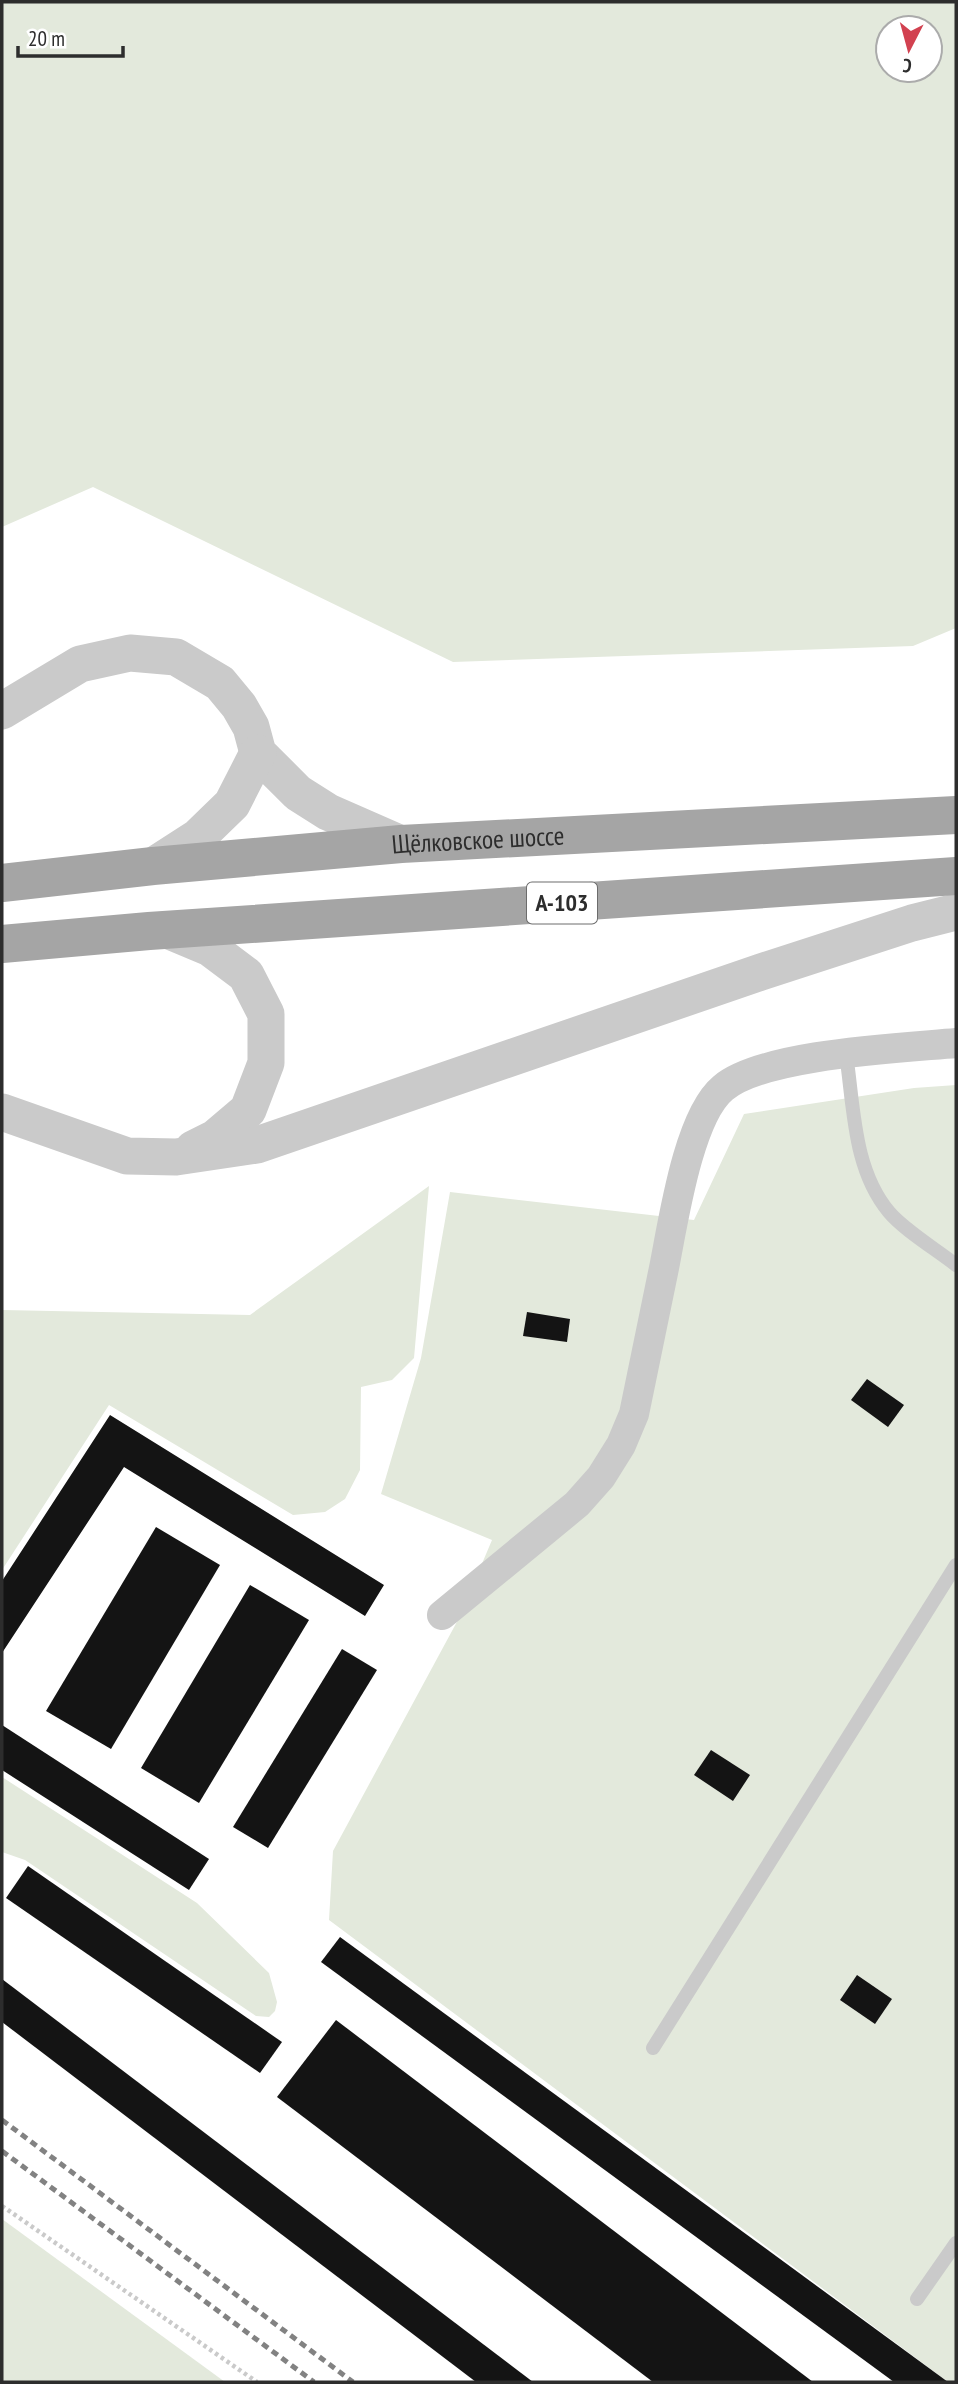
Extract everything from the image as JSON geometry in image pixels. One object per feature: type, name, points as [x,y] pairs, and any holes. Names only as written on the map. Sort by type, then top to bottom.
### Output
[{"type":"main road","name":"Щёлковское шоссе","points":[[2,883],[153,866],[401,844],[956,815]]},
{"type":"main road","name":"А-103","points":[[2,944],[167,930],[956,876]]},
{"type":"street","points":[[2,711],[79,664],[130,653],[176,657],[220,683],[239,706],[251,727],[258,753],[298,793],[328,812],[401,844]]},
{"type":"street","points":[[153,866],[198,837],[232,804],[258,753]]},
{"type":"street","points":[[2,1112],[127,1156],[176,1157],[257,1145],[761,972],[912,923],[956,912]]},
{"type":"street","points":[[167,930],[210,948],[246,975],[266,1014],[267,1063],[248,1110],[215,1138],[176,1157]]},
{"type":"street","points":[[442,1615],[577,1504],[601,1477],[621,1446],[634,1414],[686,1161],[703,1115],[722,1088],[757,1069],[846,1054],[956,1043]]},
{"type":"lane","points":[[846,1054],[862,1163],[871,1188],[890,1214],[956,1265]]},
{"type":"lane","points":[[653,2048],[956,1565]]},
{"type":"lane","points":[[917,2299],[956,2243]]},
{"type":"path","points":[[2,2206],[257,2382]]},
{"type":"shaded area","points":[[2,2],[956,2],[956,628],[913,646],[453,662],[93,487],[2,527]]},
{"type":"shaded area","points":[[956,1085],[956,2382],[948,2382],[329,1920],[333,1851],[459,1618],[492,1540],[381,1494],[421,1358],[450,1192],[694,1220],[744,1114],[914,1088]]},
{"type":"shaded area","points":[[429,1186],[414,1358],[392,1380],[361,1387],[360,1470],[345,1499],[325,1512],[293,1515],[109,1405],[2,1570],[2,1310],[250,1315]]},
{"type":"shaded area","points":[[2,1777],[197,1903],[269,1973],[277,2002],[275,2011],[269,2017],[256,2016],[25,1860],[2,1852]]},
{"type":"shaded area","points":[[2,2219],[225,2382],[2,2382]]},
{"type":"building","points":[[527,1312],[570,1319],[567,1342],[523,1336]]},
{"type":"building","points":[[867,1379],[904,1405],[888,1427],[851,1400]]},
{"type":"building","points":[[110,1415],[384,1585],[365,1616],[124,1467],[2,1653],[2,1581]]},
{"type":"building","points":[[156,1527],[220,1565],[111,1749],[46,1711]]},
{"type":"building","points":[[250,1585],[309,1620],[199,1803],[141,1768]]},
{"type":"building","points":[[342,1649],[377,1670],[268,1848],[233,1827]]},
{"type":"building","points":[[2,1725],[209,1859],[189,1890],[2,1770]]},
{"type":"building","points":[[711,1750],[750,1775],[733,1801],[694,1775]]},
{"type":"building","points":[[28,1866],[282,2042],[260,2073],[6,1898]]},
{"type":"building","points":[[340,1937],[948,2382],[894,2382],[321,1962]]},
{"type":"building","points":[[857,1975],[892,1999],[875,2024],[840,2000]]},
{"type":"building","points":[[2,1979],[533,2382],[476,2382],[2,2022]]},
{"type":"building","points":[[336,2020],[813,2382],[653,2382],[277,2097]]},
{"type":"railway","points":[[2,2120],[353,2382]]},
{"type":"railway","points":[[2,2151],[314,2382]]}]
